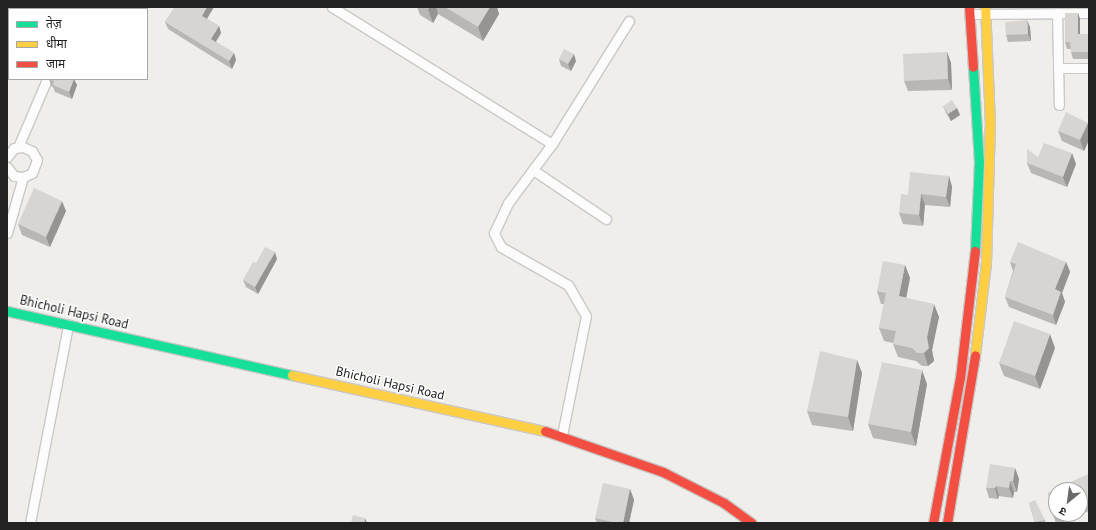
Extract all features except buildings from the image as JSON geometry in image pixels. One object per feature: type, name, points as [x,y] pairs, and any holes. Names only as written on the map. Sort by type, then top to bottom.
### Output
[{"type":"street","points":[[332,7],[552,144]]},
{"type":"street","points":[[933,523],[960,378],[970,306],[977,229],[979,162],[970,11],[1060,11],[1089,13]]},
{"type":"street","points":[[947,523],[982,318],[990,191],[990,124],[985,11]]},
{"type":"street","points":[[1059,105],[1058,68],[1060,11]]},
{"type":"street","points":[[562,435],[586,316],[568,285],[501,247],[494,233],[508,203],[552,144],[629,21]]},
{"type":"street","points":[[1058,68],[1089,68]]},
{"type":"street","points":[[7,156],[46,80]]},
{"type":"street","points":[[7,167],[14,176],[23,177],[32,173],[37,160],[32,151],[13,147]]},
{"type":"street","points":[[533,170],[606,219]]},
{"type":"street","points":[[7,233],[23,177]]},
{"type":"street","name":"Bhicholi Hapsi Road","points":[[7,311],[562,435],[598,451],[663,472],[724,503],[752,523]]},
{"type":"street","points":[[30,523],[68,325]]},
{"type":"traffic: fast","points":[[973,67],[979,162],[975,251]]},
{"type":"traffic: fast","points":[[7,311],[292,375]]},
{"type":"traffic: slow","points":[[975,355],[986,263],[990,124],[985,7]]},
{"type":"traffic: slow","points":[[292,375],[545,431]]},
{"type":"traffic: jam","points":[[969,7],[973,67]]},
{"type":"traffic: jam","points":[[933,523],[960,378],[975,251]]},
{"type":"traffic: jam","points":[[947,523],[975,355]]},
{"type":"traffic: jam","points":[[545,431],[663,472],[724,503],[752,523]]}]
